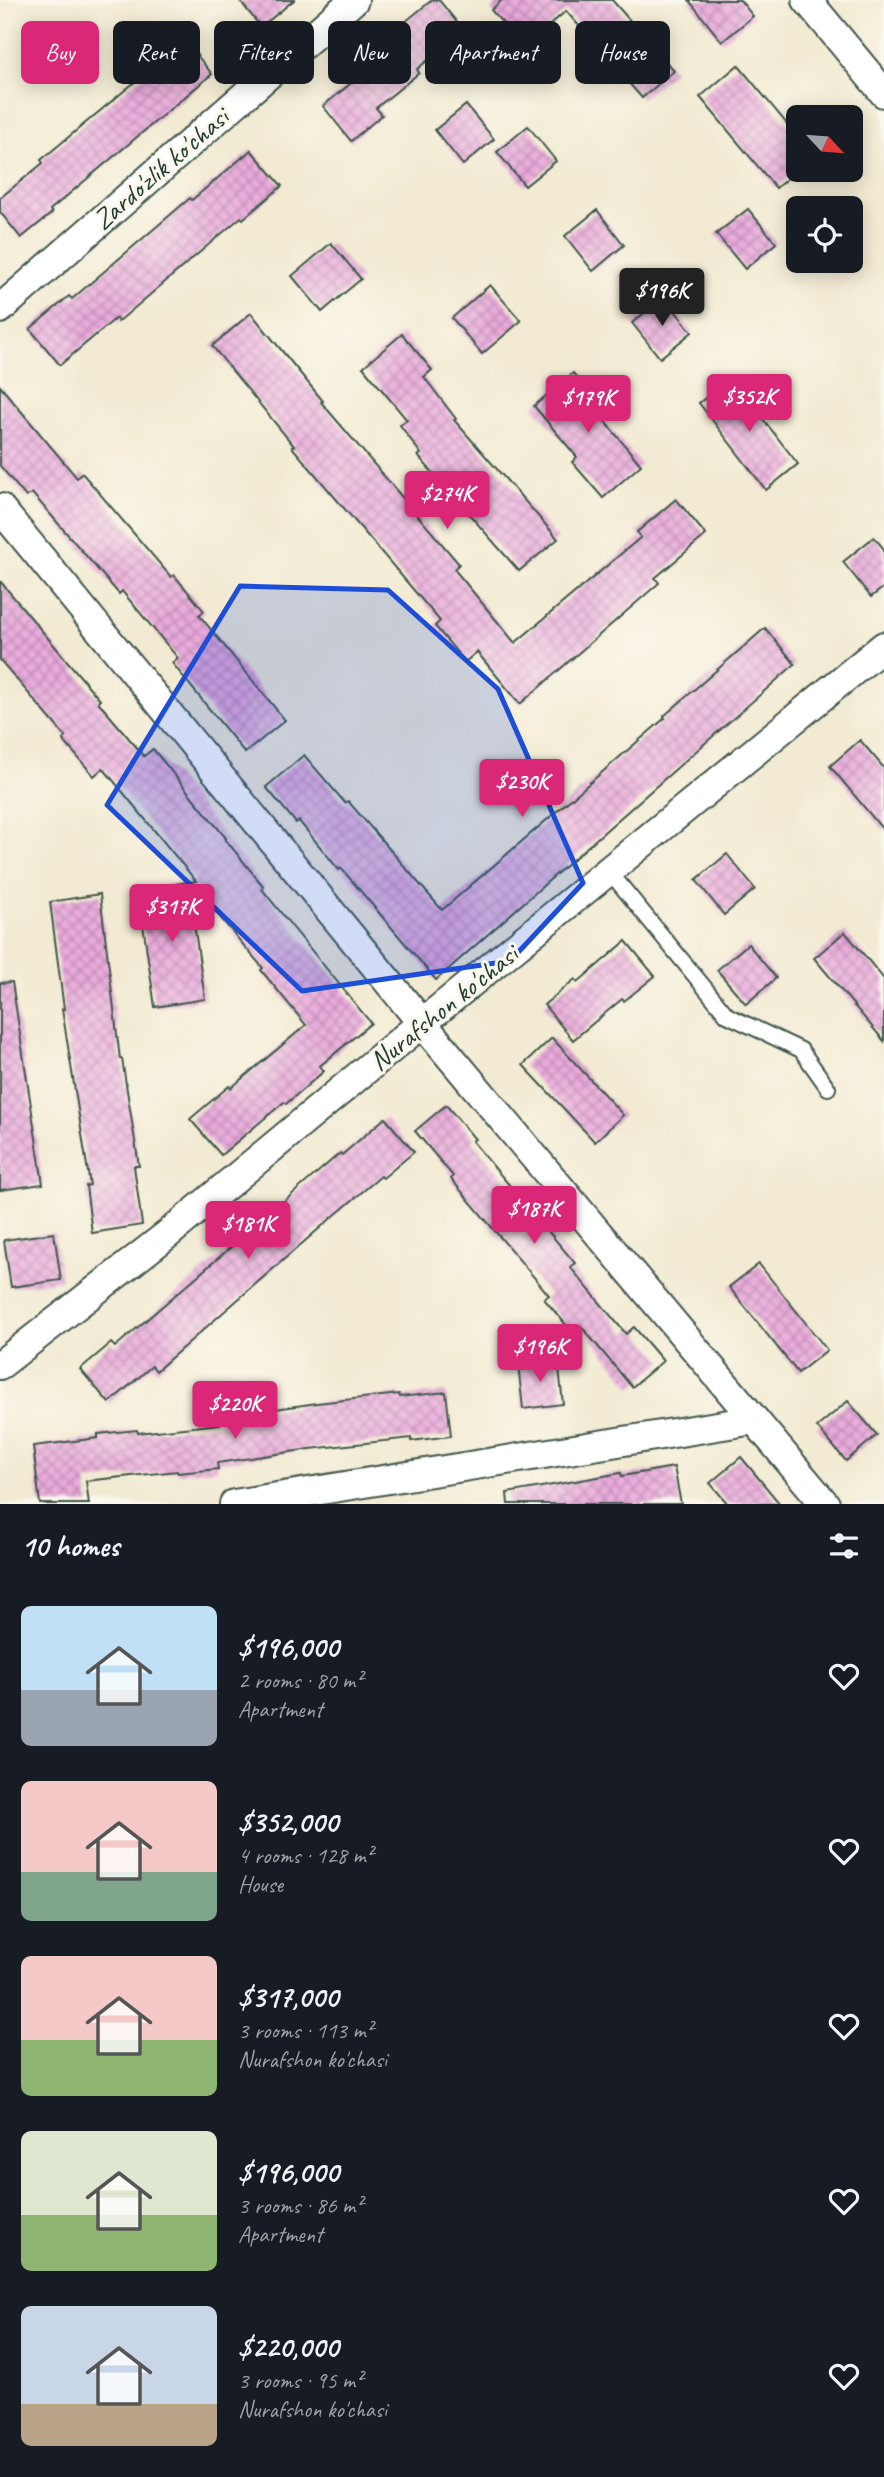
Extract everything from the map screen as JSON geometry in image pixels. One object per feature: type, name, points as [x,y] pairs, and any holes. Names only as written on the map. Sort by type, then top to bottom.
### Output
[{"type":"street","name":"Zardo'zlik ko'chasi","points":[[0,309],[354,0]]},
{"type":"street","points":[[807,0],[884,93]]},
{"type":"street","points":[[0,508],[422,1023],[825,1504]]},
{"type":"street","name":"Nurafshon ko'chasi","points":[[0,1365],[168,1234],[884,646]]},
{"type":"street","points":[[234,1504],[754,1420]]},
{"type":"lane","points":[[609,871],[727,1015],[801,1051],[828,1088]]},
{"type":"highlighted area","points":[[240,586],[388,590],[498,689],[583,883],[510,961],[302,991],[107,805]]},
{"type":"building","points":[[239,0],[294,0],[268,21],[256,21]]},
{"type":"building","points":[[432,0],[439,0],[456,21],[425,21],[425,63],[411,80],[411,21],[406,21]]},
{"type":"building","points":[[502,0],[612,0],[630,21],[575,21],[566,11],[554,21],[501,21],[491,10]]},
{"type":"building","points":[[689,0],[740,0],[753,16],[722,42]]},
{"type":"building","points":[[200,59],[212,74],[50,210],[52,213],[21,238],[0,212],[0,198],[43,163],[41,160],[132,84],[200,84]]},
{"type":"building","points":[[738,65],[786,123],[786,179],[776,188],[700,97]]},
{"type":"building","points":[[350,84],[405,84],[376,108],[382,115],[351,141],[323,106]]},
{"type":"building","points":[[630,84],[659,84],[642,98]]},
{"type":"building","points":[[466,105],[494,139],[463,165],[435,130]]},
{"type":"building","points":[[528,126],[556,161],[525,186],[497,152]]},
{"type":"building","points":[[251,150],[282,186],[243,219],[241,217],[118,322],[116,318],[60,365],[30,329],[69,296],[72,299],[190,198],[192,200]]},
{"type":"building","points":[[748,209],[776,243],[745,269],[716,234]]},
{"type":"building","points":[[597,210],[624,245],[593,271],[565,236]]},
{"type":"building","points":[[331,243],[361,279],[322,312],[292,276]]},
{"type":"building","points":[[490,285],[521,321],[482,354],[452,318]]},
{"type":"building","points":[[664,297],[692,332],[660,358],[632,323]]},
{"type":"building","points":[[251,313],[323,401],[321,402],[459,564],[454,569],[515,643],[641,537],[637,532],[676,499],[706,535],[655,578],[659,583],[520,704],[477,652],[465,662],[435,626],[440,621],[292,447],[294,446],[212,346]]},
{"type":"building","points":[[402,334],[432,370],[424,377],[456,419],[454,420],[558,539],[519,571],[418,456],[421,454],[400,425],[407,420],[363,367]]},
{"type":"building","points":[[573,373],[603,409],[598,413],[641,465],[603,498],[572,462],[577,457],[534,406]]},
{"type":"building","points":[[731,378],[798,464],[766,490],[699,403]]},
{"type":"building","points":[[0,386],[77,478],[82,473],[171,577],[174,575],[204,611],[199,615],[285,720],[245,753],[172,663],[178,658],[122,591],[119,594],[32,493],[26,497],[0,466]]},
{"type":"building","points":[[874,537],[884,549],[884,587],[871,597],[843,562]]},
{"type":"building","points":[[0,581],[144,756],[153,749],[371,1023],[320,1066],[324,1071],[221,1155],[190,1119],[306,1025],[261,970],[263,968],[190,882],[196,881],[103,768],[94,776],[63,740],[66,737],[0,660]]},
{"type":"building","points":[[765,628],[795,664],[436,980],[341,868],[339,870],[299,821],[296,823],[266,787],[304,755],[345,803],[348,801],[442,910]]},
{"type":"building","points":[[860,740],[884,768],[884,831],[830,766]]},
{"type":"building","points":[[727,854],[755,889],[724,915],[696,880]]},
{"type":"building","points":[[188,882],[205,999],[155,1007],[138,890]]},
{"type":"building","points":[[100,894],[120,1059],[139,1166],[134,1166],[142,1225],[92,1233],[86,1186],[90,1185],[62,1009],[50,902]]},
{"type":"building","points":[[845,932],[884,979],[884,1041],[814,958]]},
{"type":"building","points":[[626,941],[655,976],[624,1001],[622,999],[573,1040],[544,1005],[575,979],[578,982]]},
{"type":"building","points":[[748,944],[776,978],[746,1004],[717,970]]},
{"type":"building","points":[[12,982],[43,1184],[0,1190],[0,983]]},
{"type":"building","points":[[552,1038],[623,1115],[595,1142],[523,1065]]},
{"type":"building","points":[[446,1105],[475,1139],[472,1141],[575,1263],[570,1267],[626,1334],[634,1327],[663,1361],[632,1387],[581,1326],[573,1333],[544,1299],[549,1295],[451,1179],[453,1176],[415,1131]]},
{"type":"building","points":[[385,1118],[414,1152],[329,1220],[156,1371],[152,1366],[109,1403],[80,1369],[111,1343],[115,1347],[340,1153],[342,1155]]},
{"type":"building","points":[[54,1233],[61,1280],[11,1287],[4,1240]]},
{"type":"building","points":[[759,1264],[827,1350],[798,1373],[729,1287]]},
{"type":"building","points":[[558,1360],[563,1404],[523,1409],[518,1364]]},
{"type":"building","points":[[446,1392],[451,1436],[310,1449],[217,1463],[218,1469],[86,1481],[89,1504],[40,1504],[33,1446],[98,1438],[98,1434],[137,1430],[138,1433],[220,1424],[219,1417],[317,1403]]},
{"type":"building","points":[[848,1401],[877,1435],[846,1461],[817,1427]]},
{"type":"building","points":[[741,1457],[780,1504],[728,1504],[710,1483]]},
{"type":"building","points":[[674,1467],[681,1504],[508,1504],[507,1493],[621,1473],[622,1476]]}]
